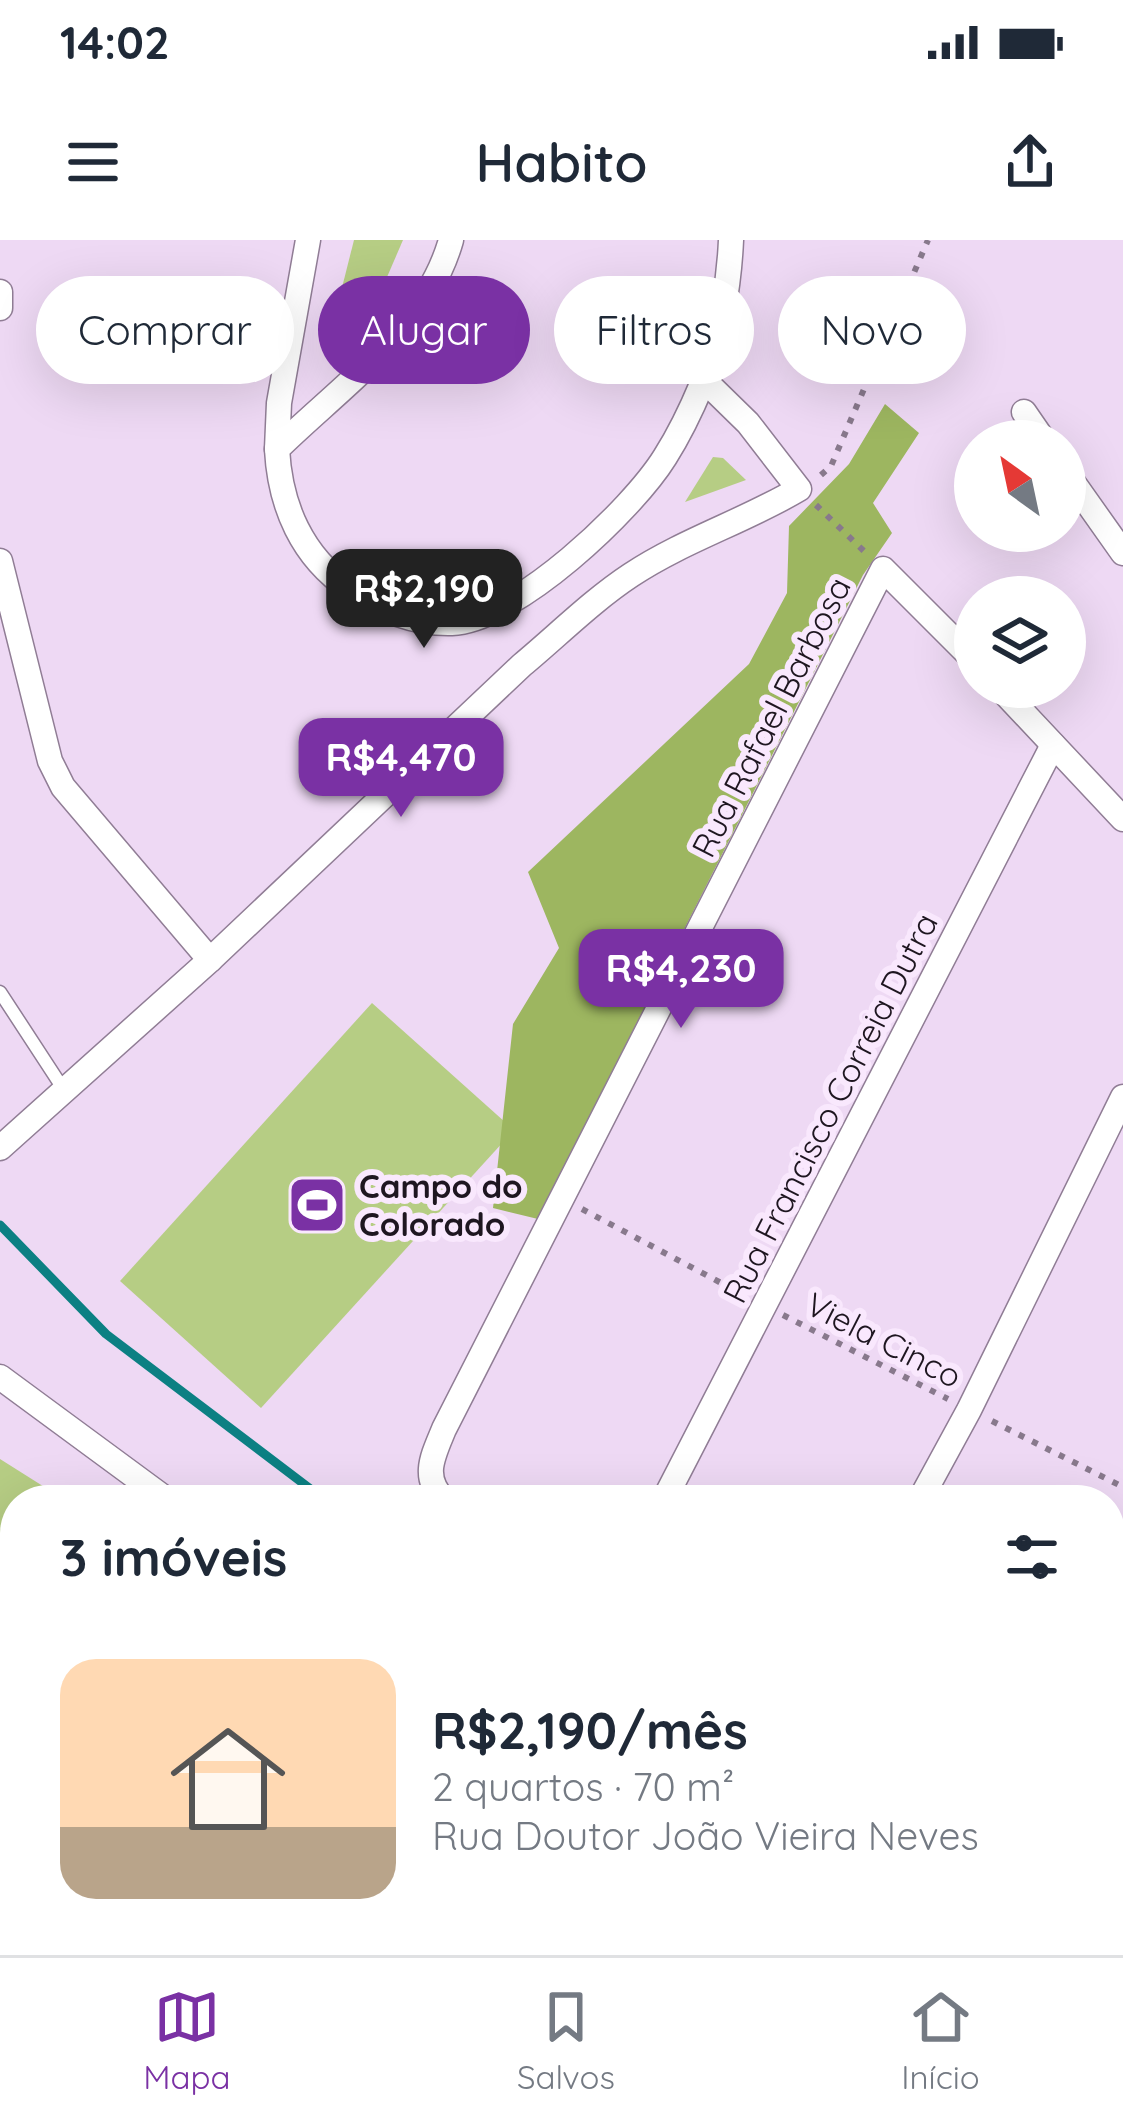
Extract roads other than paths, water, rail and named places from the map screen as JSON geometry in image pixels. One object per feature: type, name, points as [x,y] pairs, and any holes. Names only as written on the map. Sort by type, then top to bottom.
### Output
[{"type":"street","points":[[308,240],[279,403],[277,449],[284,505],[320,566],[376,607],[416,620],[454,623],[494,611],[523,594],[614,519],[664,459],[702,384]]},
{"type":"street","points":[[277,449],[394,338],[444,263],[451,240]]},
{"type":"street","points":[[727,276],[731,240]]},
{"type":"street","points":[[0,292],[0,308]]},
{"type":"street","points":[[0,1148],[209,960],[522,665],[630,575],[799,489],[748,424],[708,384]]},
{"type":"street","points":[[1024,412],[1030,420]]},
{"type":"street","points":[[1086,500],[1123,553]]},
{"type":"street","points":[[0,561],[6,600],[50,761],[63,787],[209,960]]},
{"type":"street","name":"Rua Rafael Barbosa","points":[[432,1485],[429,1474],[444,1429],[883,569],[954,640]]},
{"type":"street","points":[[1019,708],[1123,819]]},
{"type":"street","name":"Rua Francisco Correia Dutra","points":[[672,1485],[1053,745]]},
{"type":"street","points":[[928,1485],[1123,1096]]},
{"type":"street","points":[[0,1377],[147,1485]]},
{"type":"lane","points":[[0,992],[64,1091]]},
{"type":"waterway","points":[[0,1225],[106,1334],[305,1485]]},
{"type":"place","name":"Campo do Colorado","points":[[317,1205]]}]
